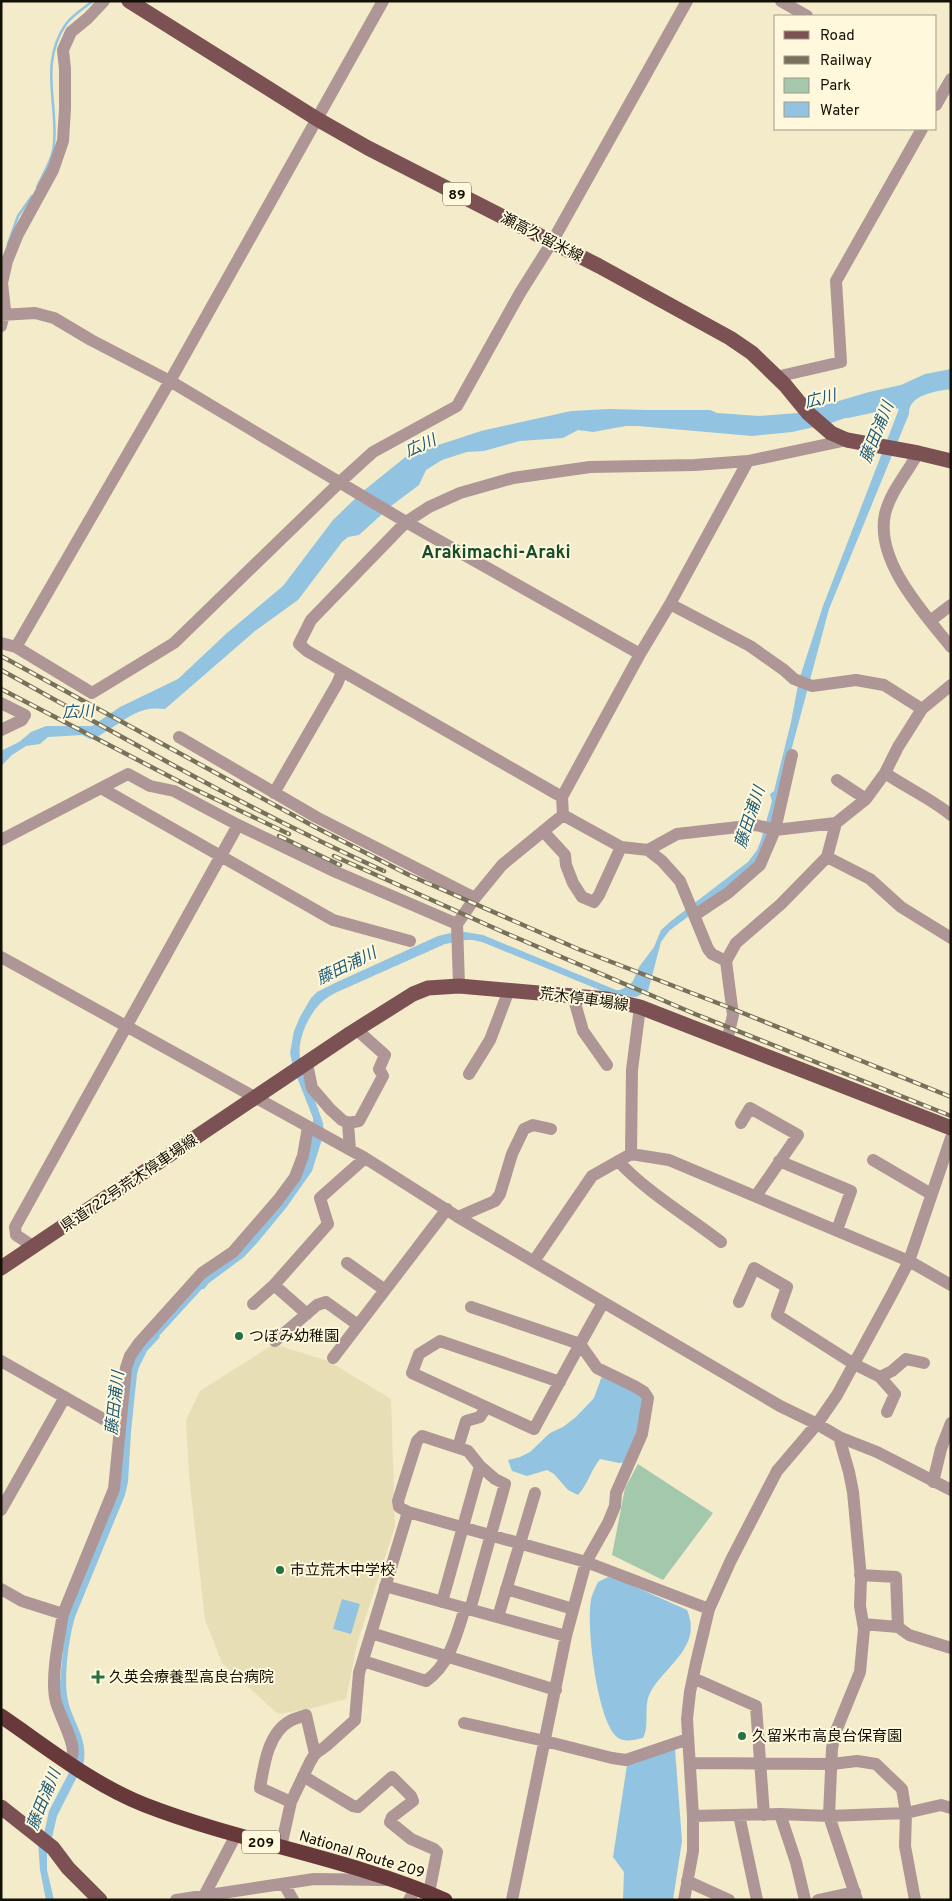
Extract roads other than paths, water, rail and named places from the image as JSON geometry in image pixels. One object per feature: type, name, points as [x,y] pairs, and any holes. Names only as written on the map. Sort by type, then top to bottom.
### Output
[{"type":"highway","name":"National Route 209","points":[[1,1716],[101,1785],[144,1805],[236,1835],[397,1880],[418,1894],[445,1900]]},
{"type":"main road","name":"瀬高久留米線","points":[[129,1],[317,119],[368,148],[599,266],[730,338],[752,354],[781,381],[808,413],[831,433],[847,440],[951,461]]},
{"type":"main road","name":"荒木停車場線","points":[[256,1097],[413,994],[428,988],[458,986],[607,999],[640,1007],[951,1128]]},
{"type":"main road","name":"県道722号荒木停車場線","points":[[1,1268],[256,1097]]},
{"type":"main road","points":[[1,1807],[53,1848],[68,1868],[100,1900]]},
{"type":"street","points":[[104,1],[95,12],[71,32],[62,50],[65,69],[63,141],[53,170],[18,234],[7,261],[2,283],[5,310],[2,319],[35,313],[54,318],[91,340],[170,381],[403,520],[640,654]]},
{"type":"street","points":[[16,647],[170,381],[383,1]]},
{"type":"street","points":[[1,643],[16,647],[92,693],[174,643],[344,485],[373,452],[457,406],[520,293],[552,242],[687,1]]},
{"type":"street","points":[[781,1],[805,15]]},
{"type":"street","points":[[941,97],[951,79]]},
{"type":"street","points":[[781,381],[841,362],[836,281],[921,130]]},
{"type":"street","points":[[562,797],[342,672],[299,644],[311,620],[403,520],[460,493],[513,478],[590,467],[695,465],[748,461],[847,440]]},
{"type":"street","points":[[918,453],[885,512],[884,537],[893,566],[930,621],[951,647]]},
{"type":"street","points":[[563,815],[562,797],[748,461]]},
{"type":"street","points":[[670,604],[750,646],[794,679],[812,686],[856,680],[884,685],[922,709]]},
{"type":"street","points":[[930,621],[951,605]]},
{"type":"street","points":[[274,793],[337,684],[342,672]]},
{"type":"street","points":[[648,850],[677,834],[756,825],[775,830],[836,822],[866,800],[885,773],[898,747],[922,709],[951,686]]},
{"type":"street","points":[[1,703],[25,716],[22,720],[1,730]]},
{"type":"street","points":[[179,737],[316,817],[475,898]]},
{"type":"street","points":[[695,916],[728,893],[760,865],[775,830],[792,755]]},
{"type":"street","points":[[885,773],[951,815]]},
{"type":"street","points":[[1,840],[128,774],[150,786],[174,791],[238,825],[336,872],[457,924]]},
{"type":"street","points":[[837,780],[866,800]]},
{"type":"street","points":[[101,788],[333,920],[410,940]]},
{"type":"street","points":[[458,986],[457,924],[502,865],[563,815]]},
{"type":"street","points":[[563,815],[621,847],[648,850],[662,861],[680,880],[708,949],[712,954],[726,962]]},
{"type":"street","points":[[727,1041],[733,1015],[726,962],[736,943],[781,904],[827,857],[836,822]]},
{"type":"street","points":[[34,1247],[16,1235],[15,1227],[238,825]]},
{"type":"street","points":[[543,831],[565,855],[572,883],[582,897],[594,902],[600,895],[621,847]]},
{"type":"street","points":[[827,857],[870,879],[901,907],[951,938]]},
{"type":"street","points":[[1,957],[366,1158],[458,1217],[780,1406],[818,1424],[839,1437],[877,1452],[951,1490]]},
{"type":"street","points":[[469,1074],[490,1040],[509,990]]},
{"type":"street","points":[[573,996],[583,1031],[607,1065]]},
{"type":"street","points":[[631,1154],[632,1070],[640,1007]]},
{"type":"street","points":[[307,1064],[312,1088],[330,1109],[348,1123],[360,1121],[383,1076],[379,1069],[385,1054],[357,1030]]},
{"type":"street","points":[[741,1123],[750,1108],[798,1135],[756,1196]]},
{"type":"street","points":[[348,1123],[350,1150]]},
{"type":"street","points":[[458,1217],[495,1201],[500,1194],[512,1154],[524,1129],[533,1125],[552,1129]]},
{"type":"street","points":[[73,1766],[73,1746],[55,1700],[55,1677],[63,1614],[114,1489],[126,1368],[130,1356],[139,1343],[202,1273],[233,1252],[278,1200],[294,1177],[303,1156],[308,1127]]},
{"type":"street","points":[[684,1900],[693,1851],[694,1816],[687,1719],[692,1678],[709,1609],[731,1560],[777,1471],[818,1424],[837,1395],[909,1261],[951,1138]]},
{"type":"street","points":[[534,1261],[592,1176],[631,1154],[670,1160],[909,1261],[951,1285]]},
{"type":"street","points":[[253,1304],[274,1285],[328,1224],[320,1198],[366,1158]]},
{"type":"street","points":[[779,1160],[851,1191],[836,1230]]},
{"type":"street","points":[[873,1160],[932,1194]]},
{"type":"street","points":[[618,1161],[635,1179],[688,1216],[720,1242]]},
{"type":"street","points":[[333,1358],[447,1209]]},
{"type":"street","points":[[347,1263],[385,1290]]},
{"type":"street","points":[[739,1302],[754,1268],[787,1287],[777,1315],[854,1364],[880,1378],[895,1394],[887,1412]]},
{"type":"street","points":[[274,1285],[307,1314]]},
{"type":"street","points":[[275,1341],[317,1305],[326,1302],[358,1325]]},
{"type":"street","points":[[560,1382],[440,1341],[419,1354],[412,1373],[534,1429],[560,1382],[580,1344],[603,1303]]},
{"type":"street","points":[[471,1307],[580,1344],[596,1368],[634,1386],[644,1392],[648,1398],[642,1434],[616,1493],[615,1506],[608,1523],[586,1562],[573,1609],[512,1900]]},
{"type":"street","points":[[880,1378],[906,1359],[924,1363]]},
{"type":"street","points":[[1,1361],[119,1428]]},
{"type":"street","points":[[1,1510],[65,1397]]},
{"type":"street","points":[[458,1446],[466,1421],[480,1417],[486,1407]]},
{"type":"street","points":[[933,1482],[941,1449],[951,1424]]},
{"type":"street","points":[[363,1661],[426,1681],[435,1675],[449,1656],[468,1609],[490,1535],[505,1484],[495,1479],[480,1466],[468,1451],[458,1446],[422,1436],[417,1441],[398,1501],[399,1507],[408,1512],[490,1535],[520,1543],[586,1562],[709,1609]]},
{"type":"street","points":[[818,1900],[856,1896],[829,1816],[832,1748],[836,1731],[860,1672],[864,1629],[860,1606],[860,1575],[853,1492],[839,1437]]},
{"type":"street","points":[[442,1602],[480,1466]]},
{"type":"street","points":[[498,1618],[535,1493]]},
{"type":"street","points":[[282,1848],[291,1802],[315,1754],[355,1720],[359,1673],[408,1512]]},
{"type":"street","points":[[860,1575],[896,1577],[898,1627]]},
{"type":"street","points":[[385,1586],[566,1636]]},
{"type":"street","points":[[1,1589],[22,1601],[63,1614]]},
{"type":"street","points":[[506,1589],[573,1609]]},
{"type":"street","points":[[863,1624],[898,1627],[909,1635],[951,1648]]},
{"type":"street","points":[[371,1633],[556,1690]]},
{"type":"street","points":[[692,1678],[756,1706],[764,1815]]},
{"type":"street","points":[[291,1802],[260,1788],[265,1760],[276,1733],[290,1721],[306,1715],[315,1754]]},
{"type":"street","points":[[464,1723],[626,1760],[688,1739]]},
{"type":"street","points":[[690,1763],[832,1764],[858,1761],[876,1764],[902,1789],[906,1813],[905,1846],[915,1900]]},
{"type":"street","points":[[303,1776],[353,1806],[358,1806],[392,1778],[412,1796],[413,1801],[392,1817],[390,1822],[412,1839],[437,1852],[418,1894]]},
{"type":"street","points":[[694,1816],[780,1814],[829,1816],[906,1813],[941,1805],[951,1808]]},
{"type":"street","points":[[780,1814],[796,1862],[805,1900]]},
{"type":"street","points":[[739,1815],[757,1900]]},
{"type":"street","points":[[205,1897],[236,1835]]},
{"type":"street","points":[[176,1900],[314,1879],[397,1880]]},
{"type":"street","points":[[688,1881],[729,1900]]},
{"type":"street","points":[[284,1884],[293,1900]]},
{"type":"water","points":[[951,369],[951,389],[924,395],[913,402],[829,609],[771,826],[758,859],[746,873],[669,931],[661,942],[648,991],[636,997],[612,995],[482,942],[466,940],[445,944],[335,993],[321,1003],[312,1014],[304,1029],[300,1054],[301,1062],[323,1123],[324,1133],[312,1171],[286,1208],[257,1243],[244,1257],[202,1289],[159,1336],[147,1351],[139,1367],[131,1432],[128,1482],[125,1495],[75,1617],[71,1635],[66,1686],[69,1704],[82,1738],[84,1755],[83,1765],[57,1816],[51,1842],[47,1850],[47,1870],[54,1900],[46,1900],[40,1870],[38,1841],[44,1834],[49,1811],[75,1761],[59,1694],[66,1615],[116,1496],[129,1370],[141,1345],[289,1190],[313,1125],[313,1118],[293,1067],[290,1053],[294,1031],[300,1017],[311,998],[317,992],[438,936],[459,931],[483,935],[616,990],[628,986],[633,981],[639,967],[654,947],[661,930],[748,862],[757,850],[772,801],[770,794],[774,791],[799,680],[823,606],[899,409],[895,408],[845,418],[792,432],[752,436],[638,426],[626,426],[593,432],[578,430],[563,438],[520,441],[484,451],[467,452],[442,460],[426,470],[419,485],[391,506],[359,535],[348,537],[342,542],[298,600],[255,631],[165,709],[157,708],[137,712],[97,738],[90,739],[82,735],[48,737],[40,744],[26,746],[12,755],[1,766],[1,751],[19,742],[31,732],[46,726],[92,726],[120,707],[178,679],[227,633],[283,586],[333,520],[362,492],[408,455],[481,431],[571,411],[609,409],[710,410],[717,413],[759,416],[798,413],[869,392],[901,385],[925,374]]},
{"type":"water","points":[[602,1376],[643,1393],[642,1420],[626,1462],[619,1463],[600,1459],[578,1495],[568,1490],[554,1474],[547,1470],[527,1476],[512,1471],[508,1460],[530,1452],[550,1433],[563,1427],[576,1417],[594,1398]]},
{"type":"water","points":[[608,1577],[622,1581],[687,1610],[691,1623],[690,1635],[686,1645],[650,1693],[643,1738],[633,1740],[620,1739],[610,1728],[604,1712],[595,1672],[590,1630],[591,1600],[598,1582]]},
{"type":"water","points":[[342,1599],[360,1604],[351,1634],[333,1629]]},
{"type":"water","points":[[675,1749],[682,1841],[673,1900],[623,1900],[624,1872],[613,1857],[627,1765]]},
{"type":"waterway","points":[[37,187],[50,161],[54,144],[55,129],[51,83],[53,53],[66,24],[93,1]]},
{"type":"waterway","points":[[8,244],[18,216],[32,196]]},
{"type":"railway","points":[[1,656],[315,827],[409,875],[578,949],[951,1097]]},
{"type":"railway","points":[[1,670],[238,800],[384,871]]},
{"type":"railway","points":[[1,689],[190,787],[289,834]]},
{"type":"railway","points":[[279,836],[340,865]]},
{"type":"railway","points":[[334,856],[503,932],[695,1014],[951,1116]]},
{"type":"place","name":"つぼみ幼稚園","points":[[239,1336]]},
{"type":"place","name":"市立荒木中学校","points":[[280,1570]]},
{"type":"place","name":"久英会療養型高良台病院","points":[[98,1677]]},
{"type":"place","name":"久留米市高良台保育園","points":[[742,1736]]},
{"type":"district","name":"Arakimachi-Araki","points":[[496,552]]},
{"type":"water label","name":"広川","points":[[820,398]]},
{"type":"water label","name":"藤田浦川","points":[[876,432]]},
{"type":"water label","name":"広川","points":[[420,445]]},
{"type":"water label","name":"広川","points":[[78,711]]},
{"type":"water label","name":"藤田浦川","points":[[749,817]]},
{"type":"water label","name":"藤田浦川","points":[[346,965]]},
{"type":"water label","name":"藤田浦川","points":[[114,1403]]},
{"type":"water label","name":"藤田浦川","points":[[43,1799]]}]
